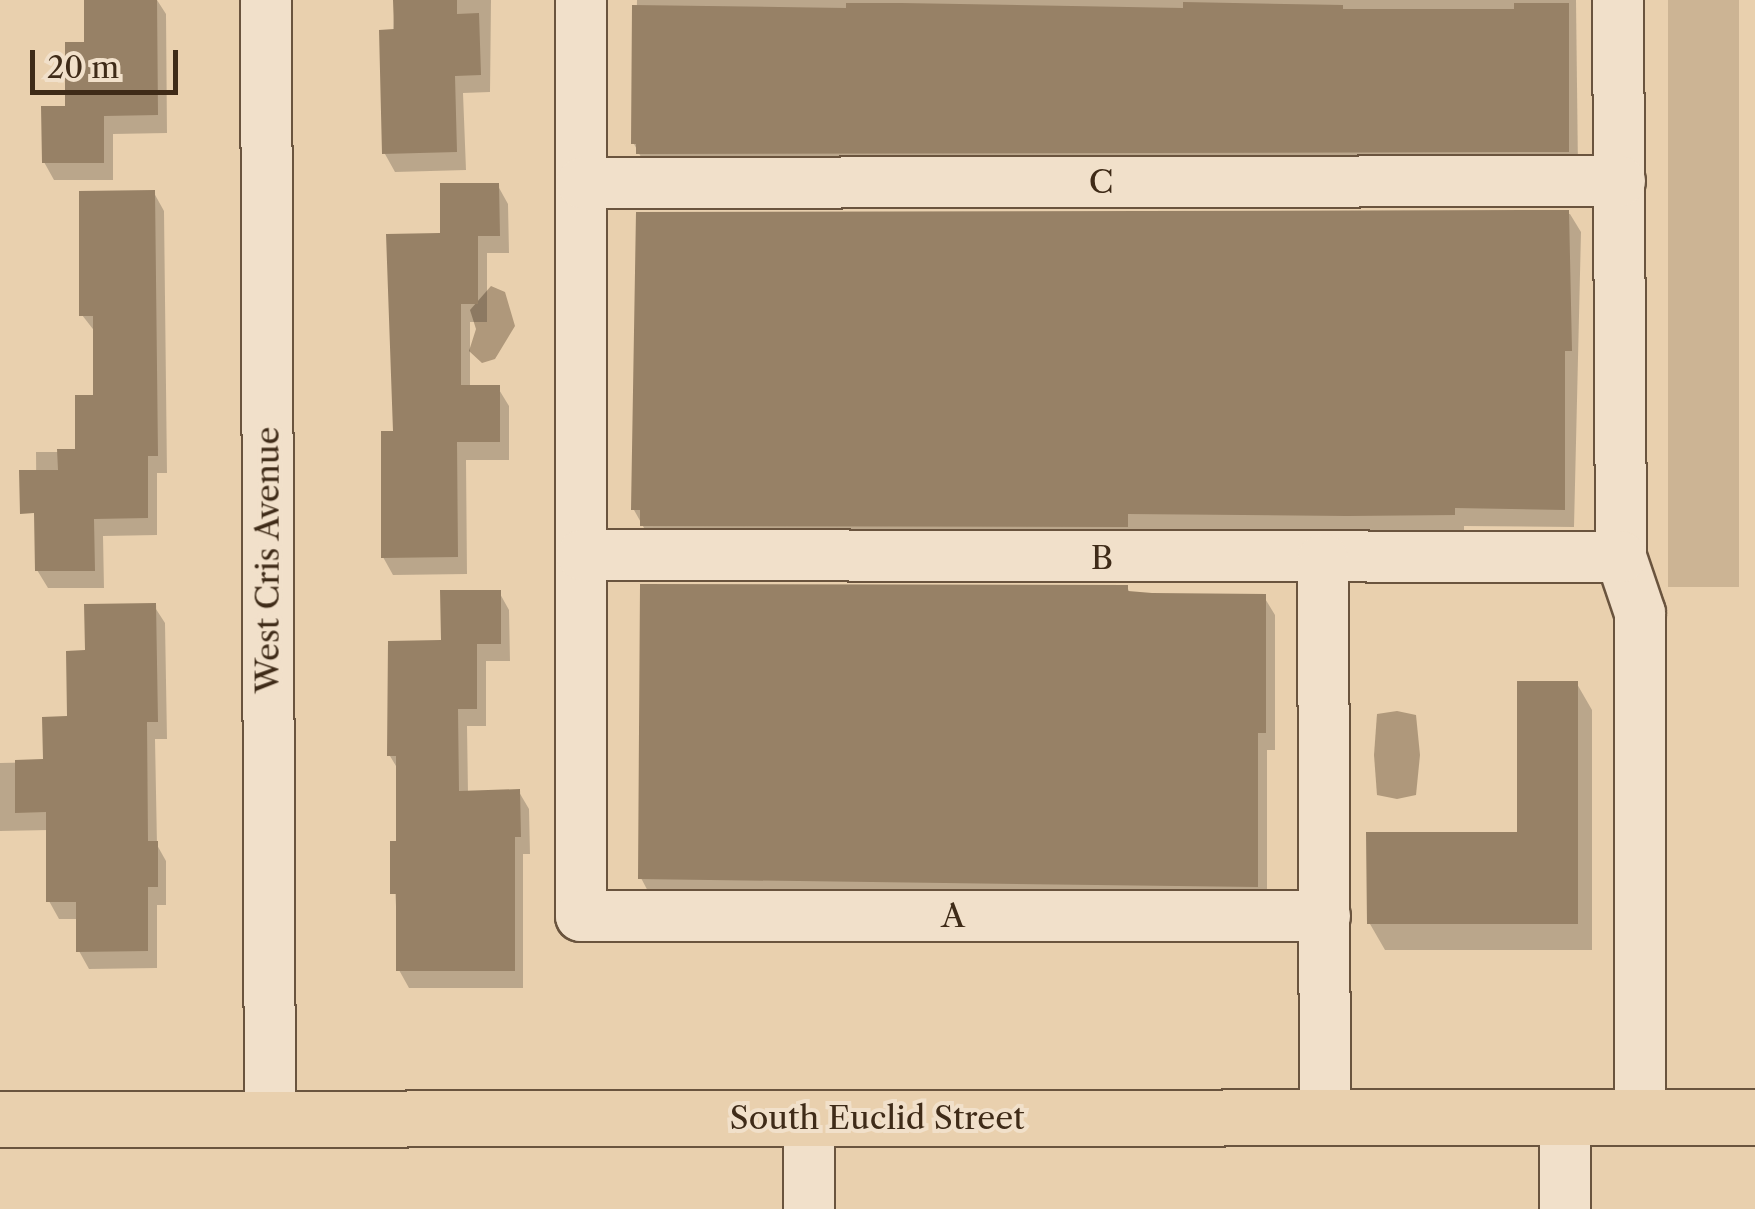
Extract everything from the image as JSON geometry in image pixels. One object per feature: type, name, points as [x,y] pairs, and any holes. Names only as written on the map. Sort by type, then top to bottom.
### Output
[{"type":"main road","name":"South Euclid Street","points":[[0,1119],[1755,1117]]},
{"type":"street","name":"West Cris Avenue","points":[[266,0],[270,1120]]},
{"type":"street","points":[[581,0],[582,555]]},
{"type":"street","points":[[1618,0],[1621,557],[1640,612],[1640,1118]]},
{"type":"street","name":"C","points":[[582,183],[1620,180]]},
{"type":"street","name":"B","points":[[582,555],[1621,557]]},
{"type":"street","name":"A","points":[[582,555],[581,916],[1325,916]]},
{"type":"street","points":[[1324,559],[1325,1118]]},
{"type":"street","points":[[809,1118],[809,1209]]},
{"type":"street","points":[[1565,1118],[1565,1209]]},
{"type":"shaded area","points":[[1668,0],[1739,0],[1739,587],[1668,587]]},
{"type":"shaded area","points":[[491,286],[505,292],[515,326],[495,359],[482,363],[469,351],[476,329],[470,310]]},
{"type":"shaded area","points":[[1397,711],[1416,715],[1420,755],[1416,795],[1397,799],[1377,795],[1374,755],[1377,714]]},
{"type":"building","points":[[84,0],[157,0],[158,115],[104,116],[104,163],[42,163],[41,106],[65,106],[65,42],[84,42]]},
{"type":"building","points":[[393,0],[457,0],[457,14],[479,13],[481,75],[455,76],[457,152],[382,154],[379,30],[394,29]]},
{"type":"building","points":[[1183,2],[1343,5],[1343,9],[1514,9],[1514,3],[1569,3],[1569,152],[636,154],[636,144],[631,144],[632,5],[846,8],[846,3],[901,3],[1183,8]]},
{"type":"building","points":[[440,183],[499,183],[500,236],[478,236],[478,304],[461,304],[461,385],[500,385],[500,442],[457,442],[458,557],[381,558],[381,431],[393,431],[386,234],[440,233]]},
{"type":"building","points":[[155,190],[158,456],[148,456],[148,518],[94,519],[95,571],[35,571],[34,513],[20,514],[19,470],[58,470],[57,449],[75,449],[75,395],[93,395],[93,316],[79,316],[79,191]]},
{"type":"building","points":[[1569,210],[1572,351],[1565,351],[1565,510],[1455,508],[1455,515],[1347,516],[1128,514],[1128,527],[640,526],[640,510],[631,510],[636,212]]},
{"type":"building","points":[[640,584],[1128,585],[1128,591],[1152,593],[1266,594],[1266,733],[1258,733],[1258,887],[638,879]]},
{"type":"building","points":[[440,590],[501,590],[501,644],[477,644],[477,709],[458,709],[459,791],[520,789],[521,837],[515,837],[515,971],[396,971],[396,894],[390,894],[390,841],[396,841],[396,756],[387,756],[388,641],[441,640]]},
{"type":"building","points":[[156,603],[158,722],[147,722],[148,841],[158,841],[158,887],[148,887],[148,951],[76,952],[76,902],[46,902],[46,812],[15,813],[15,760],[43,759],[42,717],[67,716],[66,651],[85,650],[84,604]]},
{"type":"building","points":[[1517,681],[1578,681],[1578,924],[1367,924],[1366,832],[1517,832]]}]
